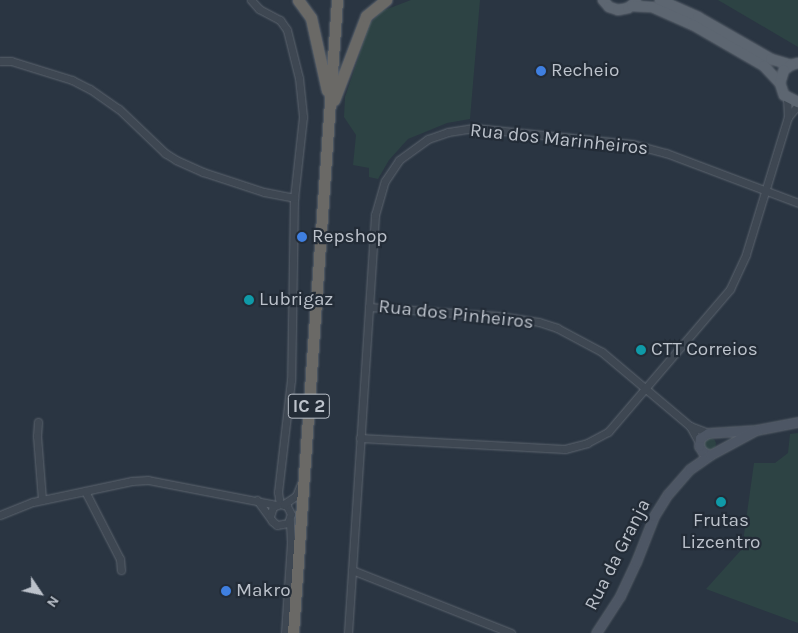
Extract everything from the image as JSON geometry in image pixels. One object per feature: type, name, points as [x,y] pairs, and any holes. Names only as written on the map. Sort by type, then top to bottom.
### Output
[{"type":"highway","points":[[298,0],[311,18],[326,86],[329,118]]},
{"type":"highway","name":"IC 2","points":[[293,633],[338,0]]},
{"type":"highway","name":"IC 2","points":[[298,633],[334,101],[338,0]]},
{"type":"highway","points":[[334,101],[366,16],[386,0]]},
{"type":"main road","points":[[603,0],[609,7],[618,10],[635,3],[652,7],[686,21],[764,66],[780,83]]},
{"type":"main road","points":[[660,0],[698,17],[771,58],[794,64]]},
{"type":"main road","points":[[794,64],[782,74],[780,83],[782,91],[787,98],[798,103]]},
{"type":"main road","points":[[756,430],[710,455],[705,454],[699,445],[702,436],[712,433],[756,430],[798,422]]},
{"type":"main road","points":[[712,433],[720,439],[720,450]]},
{"type":"main road","name":"Rua da Granja","points":[[690,469],[699,445]]},
{"type":"main road","name":"Rua da Granja","points":[[596,633],[628,580],[658,509],[690,469],[710,455]]},
{"type":"street","points":[[251,0],[259,9],[280,20],[287,30],[299,78],[303,117],[294,198],[291,380],[278,492],[280,504]]},
{"type":"street","points":[[0,61],[11,61],[72,80],[90,89],[118,109],[165,153],[176,160],[203,172],[264,192],[294,198]]},
{"type":"street","points":[[787,98],[788,117]]},
{"type":"street","points":[[360,438],[564,449],[587,443],[608,432],[730,289],[746,254],[788,117],[798,103]]},
{"type":"street","name":"Rua dos Marinheiros","points":[[348,633],[375,214],[385,182],[399,160],[428,139],[448,132],[474,128],[632,144],[666,153],[798,203]]},
{"type":"street","name":"Rua dos Pinheiros","points":[[369,307],[499,316],[539,322],[557,328],[590,345],[646,388],[690,426],[712,433]]},
{"type":"street","points":[[38,422],[37,436],[42,500]]},
{"type":"street","name":"Rua dos Pinheiros","points":[[690,426],[699,445]]},
{"type":"street","points":[[270,516],[271,510],[296,496],[304,476]]},
{"type":"street","points":[[0,515],[42,500],[132,481],[148,480],[280,504],[291,511],[291,542],[285,633]]},
{"type":"street","points":[[85,491],[120,559],[121,570]]},
{"type":"street","points":[[257,500],[274,523],[280,525],[290,535]]},
{"type":"street","points":[[280,525],[290,520]]},
{"type":"street","points":[[352,570],[511,633]]},
{"type":"green space","points":[[411,0],[480,0],[470,119],[447,123],[408,139],[389,160],[378,179],[369,177],[369,168],[353,165],[356,135],[344,117],[345,97],[370,23],[382,11]]},
{"type":"green space","points":[[718,0],[798,0],[798,47]]},
{"type":"green space","points":[[798,433],[798,623],[706,589],[742,549],[754,463],[775,463],[788,453],[790,434]]},
{"type":"green space","points":[[708,438],[712,438],[716,444],[712,450],[708,450],[704,446],[704,442]]},
{"type":"place","name":"Recheio","points":[[541,71]]},
{"type":"place","name":"Repshop","points":[[302,237]]},
{"type":"place","name":"Lubrigaz","points":[[249,300]]},
{"type":"place","name":"CTT Correios","points":[[641,350]]},
{"type":"place","name":"Frutas Lizcentro","points":[[721,502]]},
{"type":"place","name":"Makro","points":[[226,591]]}]
